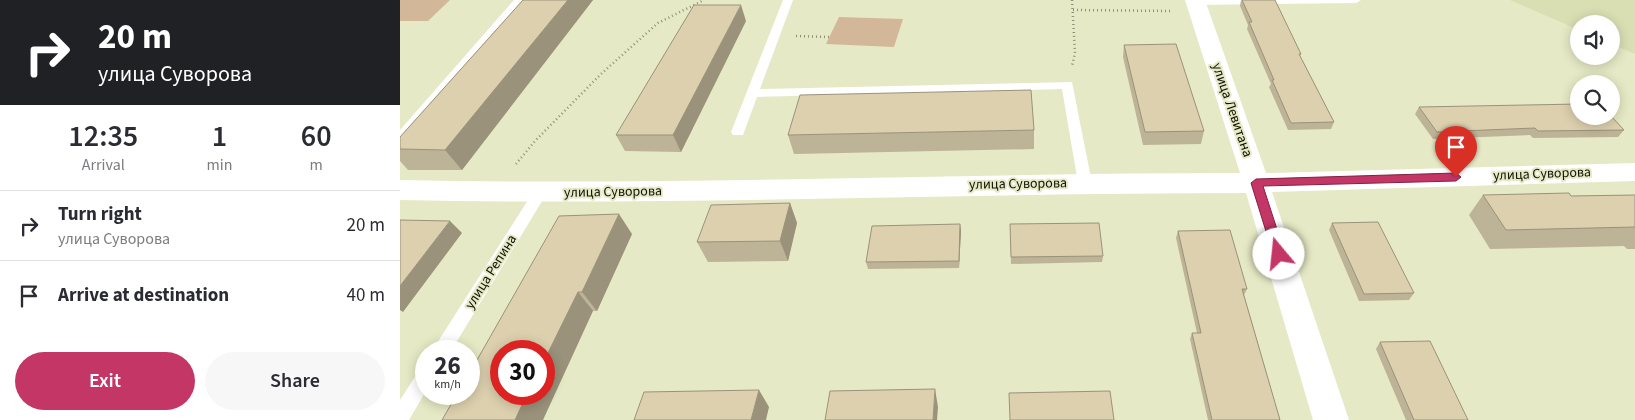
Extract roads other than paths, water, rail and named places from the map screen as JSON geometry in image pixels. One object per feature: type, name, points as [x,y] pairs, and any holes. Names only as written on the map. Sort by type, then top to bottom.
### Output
[{"type":"street","name":"улица Левитана","points":[[1196,5],[1256,183],[1331,420]]},
{"type":"street","name":"улица Суворова","points":[[400,190],[540,193],[1085,183],[1256,183],[1635,172]]},
{"type":"lane","points":[[400,138],[520,0]]},
{"type":"lane","points":[[738,132],[788,0]]},
{"type":"lane","points":[[1196,5],[1356,0]]},
{"type":"lane","points":[[752,93],[1068,85],[1085,183]]},
{"type":"lane","name":"улица Репина","points":[[448,340],[540,193]]},
{"type":"lane","points":[[400,417],[415,393]]}]
